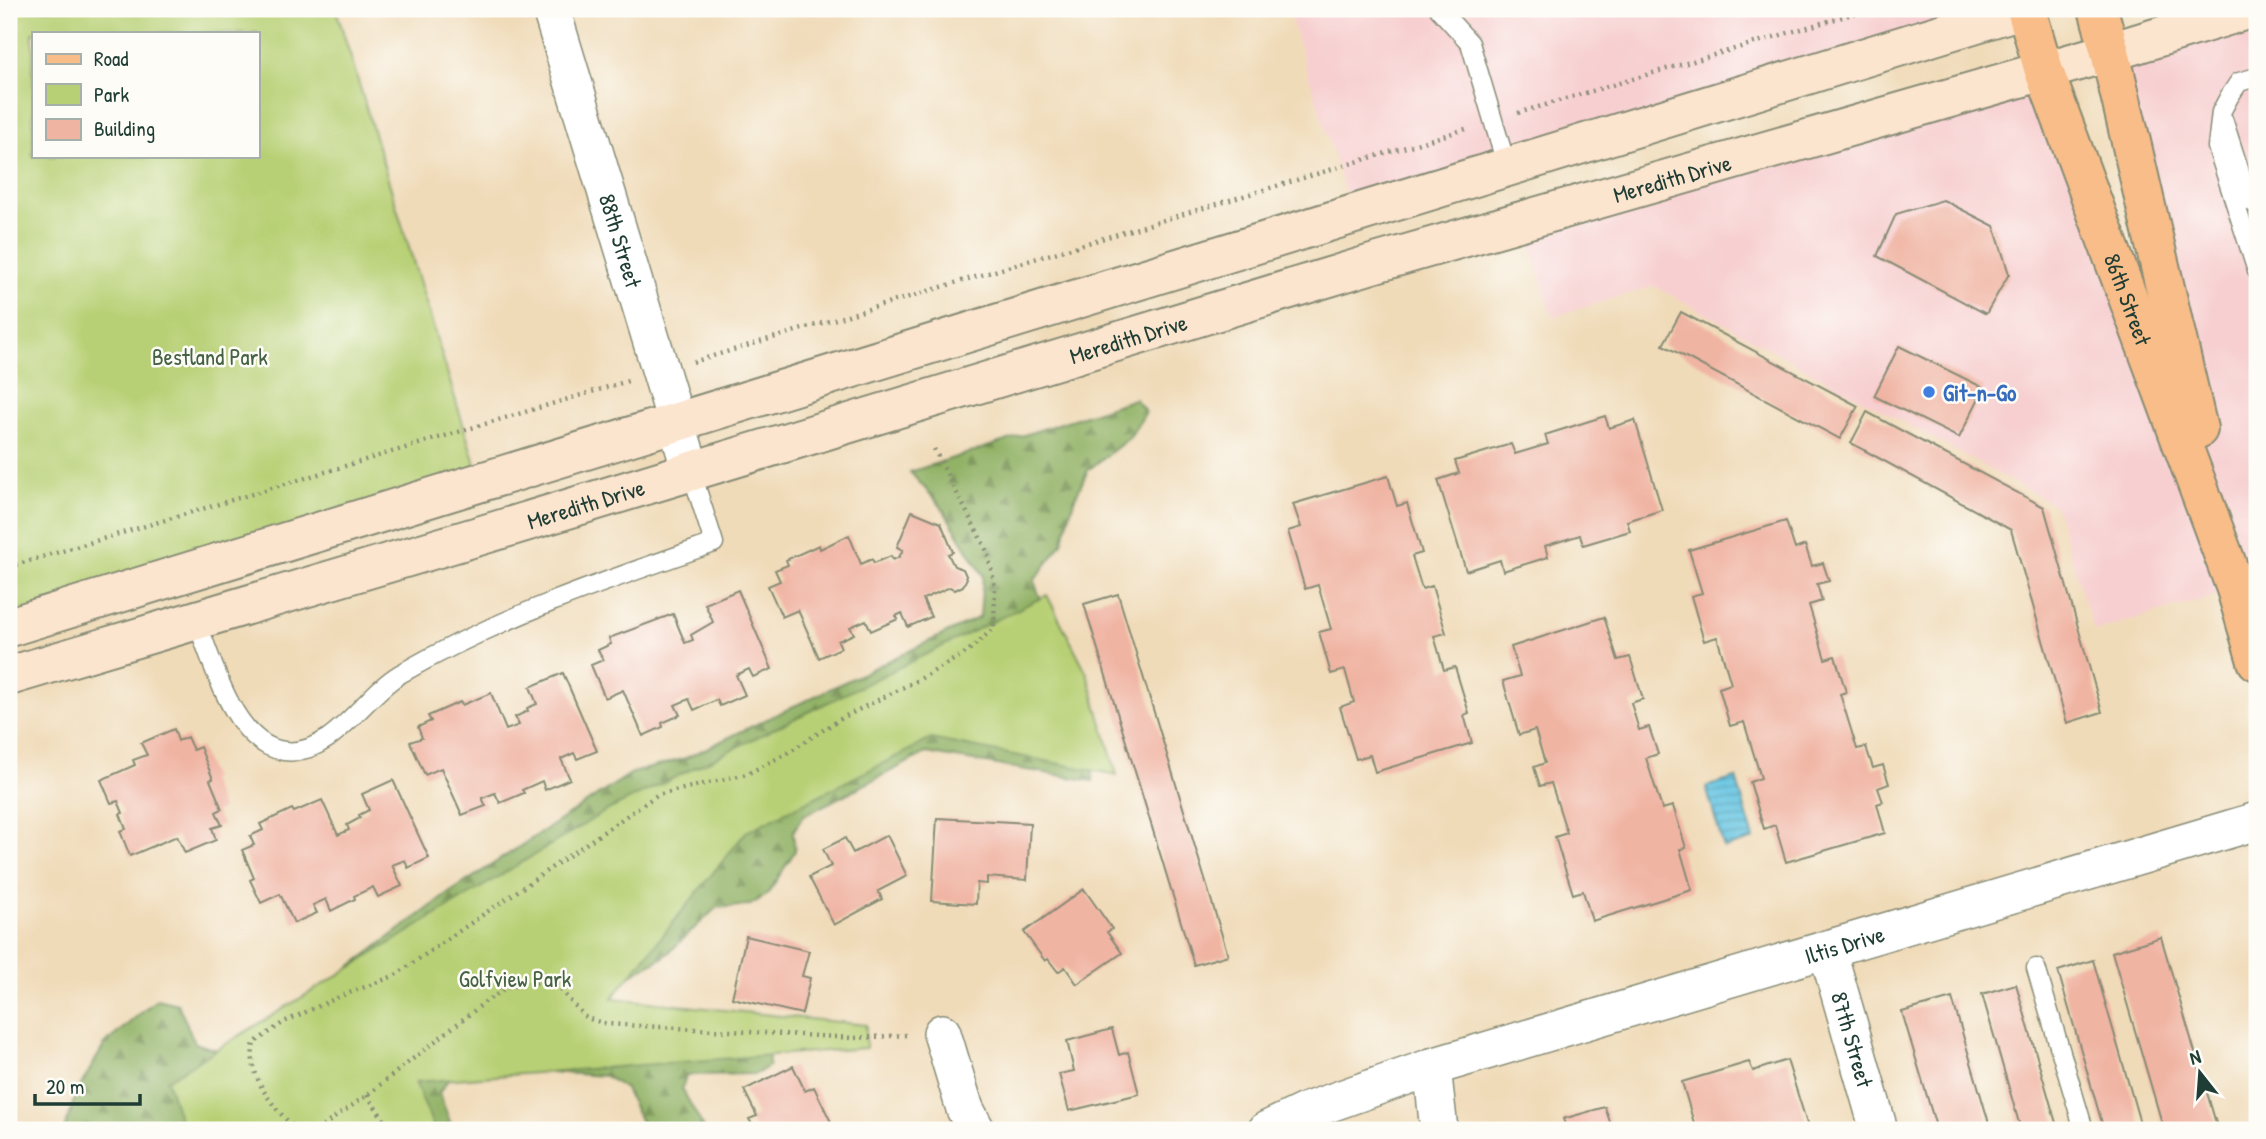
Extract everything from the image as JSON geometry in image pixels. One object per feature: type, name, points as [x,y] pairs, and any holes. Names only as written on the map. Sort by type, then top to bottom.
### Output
[{"type":"main road","name":"86th Street","points":[[2024,9],[2044,71],[2247,581]]},
{"type":"main road","points":[[9,627],[2024,9]]},
{"type":"main road","name":"86th Street","points":[[2098,9],[2247,581],[2257,661]]},
{"type":"main road","name":"Meredith Drive","points":[[9,676],[1498,227],[2110,52],[2250,9]]},
{"type":"street","name":"88th Street","points":[[551,9],[691,471]]},
{"type":"street","name":"Iltis Drive","points":[[1267,1130],[1307,1111],[1432,1066],[2257,821]]},
{"type":"street","name":"87th Street","points":[[1826,949],[1879,1130]]},
{"type":"street","points":[[942,1033],[965,1109],[976,1130]]},
{"type":"street","points":[[1432,1066],[1438,1130]]},
{"type":"lane","points":[[1438,9],[1471,43],[1507,167]]},
{"type":"lane","points":[[2257,77],[2239,82],[2221,113],[2217,147],[2257,271]]},
{"type":"lane","points":[[2221,113],[2249,200],[2257,205]]},
{"type":"lane","points":[[196,620],[229,702],[242,722],[255,737],[267,745],[283,751],[305,750],[325,742],[376,691],[399,675],[502,623],[592,585],[714,543],[691,471]]},
{"type":"lane","points":[[2036,968],[2084,1130]]},
{"type":"path","points":[[9,567],[1869,9]]},
{"type":"path","points":[[297,1130],[278,1113],[256,1075],[251,1056],[254,1043],[295,1016],[394,976],[657,795],[747,774],[784,755],[842,718],[967,652],[994,628],[995,586],[987,551],[933,447]]},
{"type":"path","points":[[317,1130],[367,1095],[485,1002],[508,988],[542,982],[556,985],[586,1018],[607,1024],[854,1038],[942,1033]]},
{"type":"path","points":[[367,1095],[391,1130]]},
{"type":"shaded area","points":[[1288,9],[2022,9],[1352,215]]},
{"type":"shaded area","points":[[2257,9],[2257,661],[2235,590],[2094,631],[2055,505],[1655,286],[1552,317],[1523,219],[2044,71],[2233,582],[2110,52]]},
{"type":"green space","name":"Bestland Park","points":[[9,9],[336,9],[481,483],[9,627]]},
{"type":"green space","name":"Golfview Park","points":[[1135,399],[1146,412],[1129,438],[1088,470],[1074,500],[1062,543],[1034,581],[1088,727],[1093,781],[926,753],[803,816],[793,832],[795,851],[767,895],[750,905],[716,908],[664,957],[616,983],[601,1004],[768,1044],[769,1066],[756,1074],[686,1075],[682,1089],[705,1130],[645,1130],[625,1089],[605,1076],[478,1067],[452,1074],[439,1093],[453,1130],[64,1130],[77,1092],[105,1044],[157,999],[178,1004],[195,1043],[232,1055],[449,893],[632,773],[686,758],[980,617],[983,575],[941,506],[910,472]]},
{"type":"green space","name":"Golfview Park","points":[[1047,595],[1087,673],[1117,775],[931,739],[746,832],[612,998],[866,1025],[866,1048],[415,1082],[435,1130],[183,1130],[167,1080],[606,811]]},
{"type":"water","points":[[1736,778],[1754,839],[1724,848],[1706,787]]},
{"type":"building","points":[[1943,200],[1994,226],[2009,274],[1986,314],[1877,256],[1896,214]]},
{"type":"building","points":[[1681,312],[1858,406],[1840,439],[1663,345]]},
{"type":"building","name":"Git-n-Go","points":[[1899,346],[1984,388],[1959,438],[1874,396]]},
{"type":"building","points":[[1867,412],[2044,507],[2102,712],[2067,723],[2011,530],[1851,443]]},
{"type":"building","points":[[1605,416],[1609,428],[1635,420],[1662,510],[1627,521],[1630,531],[1583,545],[1580,535],[1545,546],[1548,557],[1503,571],[1500,560],[1466,571],[1438,480],[1459,473],[1455,461],[1511,444],[1515,454],[1548,444],[1545,435]]},
{"type":"building","points":[[1388,476],[1397,506],[1407,503],[1422,553],[1412,556],[1422,589],[1432,586],[1446,633],[1434,636],[1444,670],[1455,667],[1469,713],[1464,715],[1472,743],[1375,772],[1370,755],[1356,759],[1340,707],[1354,702],[1345,670],[1331,674],[1319,632],[1331,629],[1318,585],[1305,589],[1288,531],[1301,527],[1293,504]]},
{"type":"building","points":[[912,511],[941,523],[953,552],[948,554],[954,566],[963,569],[967,578],[963,586],[955,590],[950,587],[923,599],[931,617],[908,627],[902,613],[896,616],[898,619],[871,631],[866,620],[850,627],[854,634],[838,641],[841,648],[819,658],[798,610],[782,617],[768,586],[780,581],[775,570],[788,565],[786,560],[819,545],[820,549],[849,535],[861,564],[872,559],[874,563],[891,556],[893,560],[899,557],[903,550],[897,547]]},
{"type":"building","points":[[1786,521],[1795,549],[1805,545],[1812,566],[1823,563],[1829,581],[1817,584],[1822,601],[1809,605],[1825,659],[1835,656],[1846,692],[1840,694],[1857,749],[1866,747],[1873,768],[1883,765],[1889,784],[1878,788],[1883,802],[1877,804],[1885,833],[1786,862],[1775,825],[1764,829],[1750,782],[1761,778],[1744,722],[1730,726],[1719,688],[1731,684],[1717,637],[1704,641],[1691,596],[1702,593],[1689,550]]},
{"type":"building","points":[[738,590],[772,669],[753,677],[749,669],[736,675],[745,695],[720,706],[717,700],[694,710],[689,699],[675,705],[680,715],[643,736],[623,690],[605,698],[591,665],[603,660],[598,650],[611,644],[609,638],[673,614],[685,643],[693,640],[691,635],[713,622],[705,604]]},
{"type":"building","points":[[1118,594],[1228,955],[1194,965],[1084,604]]},
{"type":"building","points":[[1604,617],[1618,660],[1630,657],[1643,699],[1631,703],[1639,730],[1649,727],[1658,754],[1646,758],[1662,809],[1673,806],[1686,848],[1680,849],[1692,890],[1592,921],[1583,891],[1573,894],[1555,837],[1567,833],[1551,783],[1540,786],[1534,767],[1545,763],[1535,730],[1519,735],[1503,681],[1520,676],[1511,647]]},
{"type":"building","points":[[563,673],[597,751],[577,759],[574,753],[561,759],[570,779],[545,790],[542,781],[522,790],[524,793],[500,803],[495,793],[482,798],[486,806],[462,815],[441,768],[425,775],[410,742],[422,738],[418,727],[431,721],[428,716],[460,702],[462,705],[491,693],[506,730],[519,725],[515,717],[537,704],[530,687]]},
{"type":"building","points":[[174,729],[178,741],[187,737],[193,750],[200,747],[222,809],[216,812],[222,825],[212,828],[216,840],[185,853],[177,836],[130,856],[120,831],[126,829],[120,814],[123,813],[118,801],[111,803],[101,780],[135,765],[133,760],[147,755],[141,743]]},
{"type":"building","points":[[393,780],[429,858],[408,868],[405,860],[392,865],[402,886],[378,897],[373,887],[331,911],[326,899],[313,905],[317,913],[294,923],[280,894],[261,903],[250,880],[254,878],[242,850],[254,845],[250,836],[263,830],[260,824],[292,809],[294,812],[322,800],[338,835],[349,830],[347,825],[369,810],[362,794]]},
{"type":"building","points":[[937,818],[1030,823],[1027,880],[987,877],[987,884],[977,883],[976,904],[932,901]]},
{"type":"building","points":[[887,835],[907,876],[878,891],[882,899],[834,925],[809,877],[831,866],[823,849],[845,838],[853,853]]},
{"type":"building","points":[[1084,889],[1112,929],[1107,932],[1122,953],[1077,984],[1065,967],[1058,972],[1048,959],[1045,961],[1024,932]]},
{"type":"building","points":[[746,936],[809,951],[802,976],[810,978],[802,1014],[732,998]]},
{"type":"building","points":[[2161,937],[2218,1130],[2164,1130],[2112,952]]},
{"type":"building","points":[[2093,960],[2142,1130],[2104,1130],[2058,971]]},
{"type":"building","points":[[2016,984],[2058,1130],[2021,1130],[1982,994]]},
{"type":"building","points":[[1952,998],[1991,1130],[1937,1130],[1902,1012]]},
{"type":"building","points":[[1112,1029],[1119,1055],[1128,1052],[1139,1094],[1069,1111],[1059,1074],[1074,1071],[1067,1041]]},
{"type":"building","points":[[1787,1060],[1809,1130],[1696,1130],[1682,1082],[1749,1062],[1753,1071]]},
{"type":"building","points":[[793,1066],[805,1091],[814,1087],[831,1122],[820,1127],[822,1130],[755,1130],[749,1119],[757,1116],[744,1090]]},
{"type":"building","points":[[1605,1107],[1611,1125],[1616,1124],[1618,1130],[1556,1130],[1566,1127],[1563,1119]]},
{"type":"place","name":"Git-n-Go","points":[[1929,392]]}]
